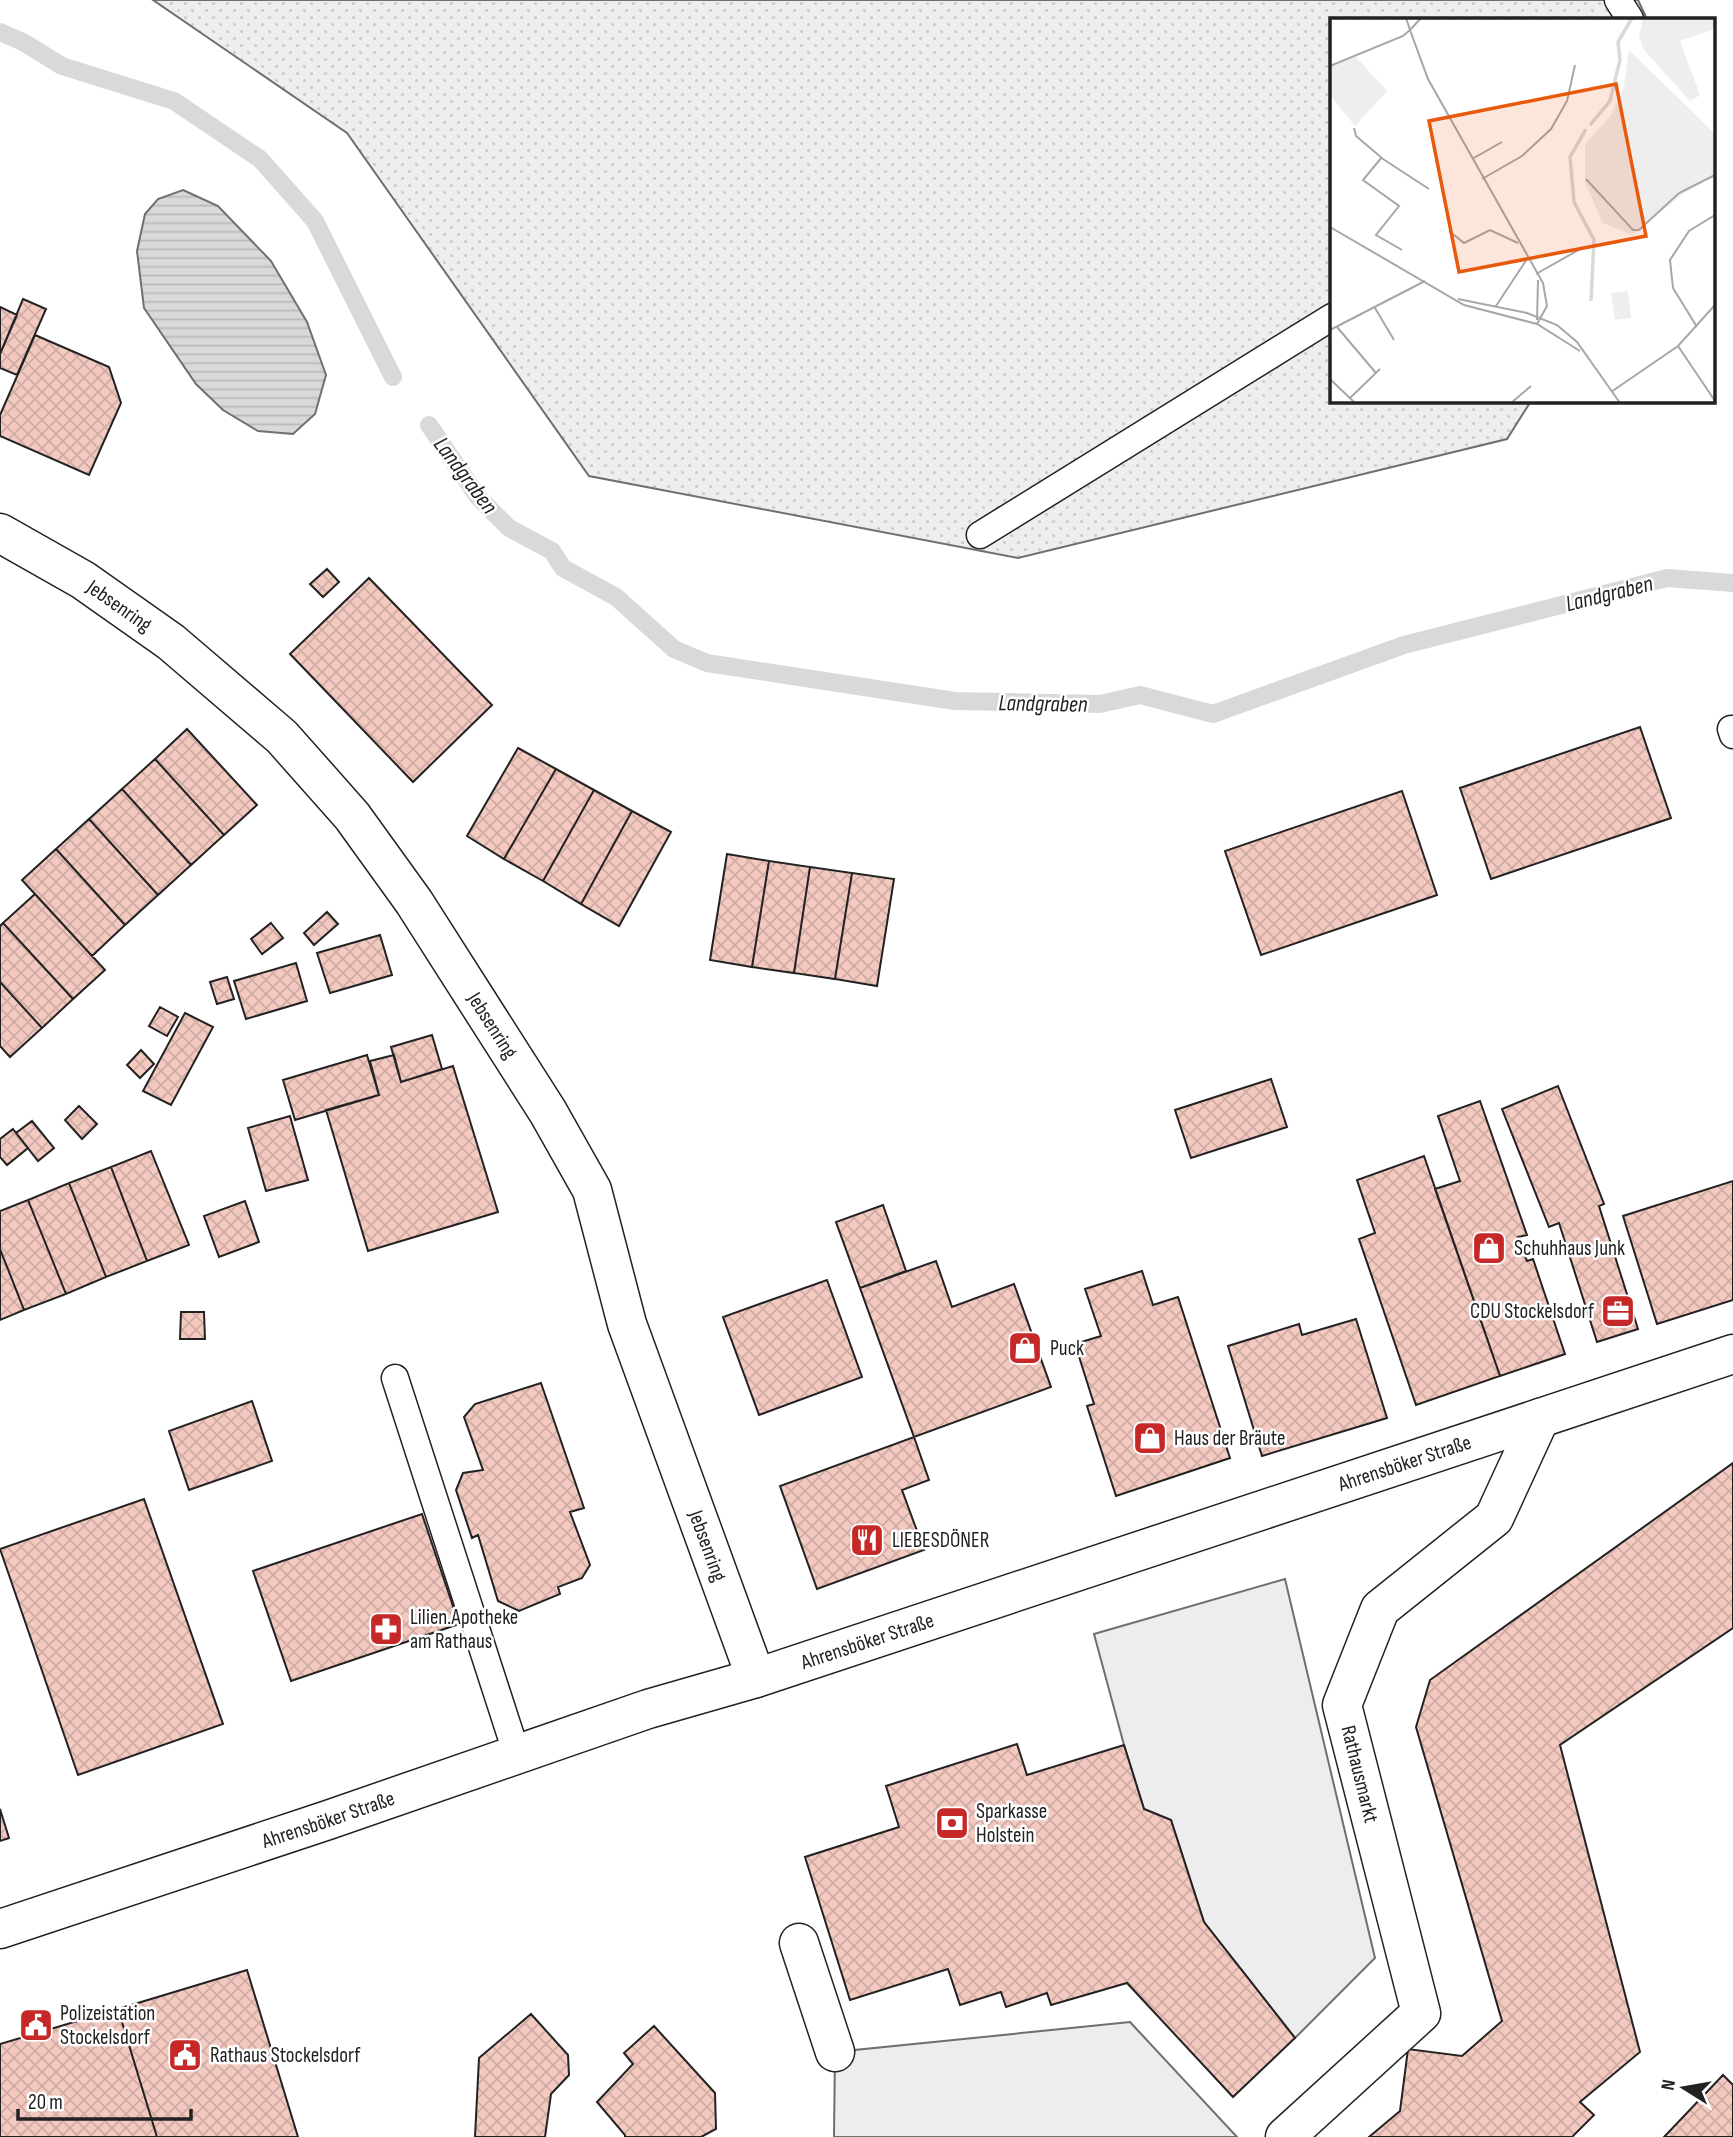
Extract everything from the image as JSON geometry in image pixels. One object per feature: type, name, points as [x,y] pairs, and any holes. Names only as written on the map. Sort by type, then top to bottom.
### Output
[{"type":"street","name":"Jebsenring","points":[[0,533],[83,580],[171,642],[282,737],[352,816],[414,902],[548,1112],[592,1191],[627,1324],[756,1678]]},
{"type":"street","name":"Ahrensböker Straße","points":[[0,1929],[328,1820],[648,1709],[756,1678],[1733,1354]]},
{"type":"street","name":"Rathausmarkt","points":[[1285,2137],[1421,2012],[1342,1705],[1380,1609],[1494,1518],[1540,1418]]},
{"type":"street","points":[[799,1943],[835,2052]]},
{"type":"lane","points":[[1618,0],[1629,18]]},
{"type":"lane","points":[[980,535],[1330,318]]},
{"type":"lane","points":[[395,1378],[517,1755]]},
{"type":"shaded area","points":[[153,0],[1638,0],[1647,18],[1330,18],[1330,402],[1530,402],[1507,439],[1018,558],[589,476],[347,133]]},
{"type":"shaded area","points":[[183,190],[218,206],[271,261],[307,322],[326,375],[315,414],[293,434],[258,431],[223,410],[196,384],[144,308],[137,251],[145,214],[158,199]]},
{"type":"shaded area","points":[[1285,1579],[1375,1958],[1295,2038],[1204,1922],[1171,1820],[1144,1809],[1094,1634]]},
{"type":"shaded area","points":[[1130,2022],[1237,2137],[834,2137],[835,2052]]},
{"type":"building","points":[[23,299],[46,309],[17,375],[0,368],[0,354]]},
{"type":"building","points":[[0,307],[17,315],[0,354]]},
{"type":"building","points":[[35,335],[109,367],[121,403],[89,475],[0,436],[0,415]]},
{"type":"building","points":[[327,569],[339,582],[323,597],[310,584]]},
{"type":"building","points":[[369,578],[492,705],[413,782],[290,654]]},
{"type":"building","points":[[1640,727],[1671,818],[1491,879],[1460,788]]},
{"type":"building","points":[[187,729],[257,805],[224,835],[155,759]]},
{"type":"building","points":[[518,748],[556,769],[504,859],[467,836]]},
{"type":"building","points":[[155,759],[224,835],[191,865],[122,789]]},
{"type":"building","points":[[556,769],[594,790],[543,881],[504,859]]},
{"type":"building","points":[[122,789],[191,865],[158,895],[89,819]]},
{"type":"building","points":[[594,790],[632,811],[581,904],[543,881]]},
{"type":"building","points":[[1402,791],[1437,895],[1261,955],[1225,851]]},
{"type":"building","points":[[632,811],[671,832],[619,926],[581,904]]},
{"type":"building","points":[[89,819],[158,895],[125,925],[56,849]]},
{"type":"building","points":[[56,849],[125,925],[92,956],[22,880]]},
{"type":"building","points":[[727,854],[769,861],[752,967],[710,960]]},
{"type":"building","points":[[769,861],[810,867],[794,973],[752,967]]},
{"type":"building","points":[[810,867],[852,873],[835,979],[794,973]]},
{"type":"building","points":[[852,873],[894,879],[877,986],[835,979]]},
{"type":"building","points":[[35,894],[105,970],[73,999],[3,923]]},
{"type":"building","points":[[327,912],[338,924],[314,945],[304,933]]},
{"type":"building","points":[[3,923],[73,999],[42,1028],[0,982],[0,926]]},
{"type":"building","points":[[271,923],[283,938],[262,954],[251,939]]},
{"type":"building","points":[[380,935],[392,975],[330,993],[317,953]]},
{"type":"building","points":[[296,963],[307,1001],[246,1019],[234,981]]},
{"type":"building","points":[[227,977],[234,999],[217,1004],[210,982]]},
{"type":"building","points":[[0,982],[42,1028],[10,1057],[0,1046]]},
{"type":"building","points":[[160,1007],[178,1017],[167,1036],[149,1026]]},
{"type":"building","points":[[185,1013],[213,1027],[171,1105],[143,1091]]},
{"type":"building","points":[[432,1035],[442,1069],[401,1082],[391,1047]]},
{"type":"building","points":[[141,1050],[154,1064],[140,1078],[127,1065]]},
{"type":"building","points":[[367,1055],[379,1095],[295,1120],[283,1080]]},
{"type":"building","points":[[394,1055],[401,1082],[453,1066],[498,1212],[368,1251],[326,1110],[379,1095],[370,1061]]},
{"type":"building","points":[[1271,1079],[1287,1127],[1191,1158],[1175,1110]]},
{"type":"building","points":[[1558,1086],[1604,1204],[1599,1206],[1638,1329],[1597,1342],[1559,1223],[1549,1227],[1502,1109]]},
{"type":"building","name":"Schuhhaus Junk","points":[[1480,1101],[1527,1235],[1518,1237],[1527,1261],[1533,1259],[1565,1354],[1500,1376],[1435,1189],[1460,1181],[1438,1116]]},
{"type":"building","points":[[79,1106],[97,1124],[82,1139],[65,1120]]},
{"type":"building","points":[[290,1116],[308,1180],[266,1191],[248,1128]]},
{"type":"building","points":[[32,1121],[54,1148],[38,1161],[16,1133]]},
{"type":"building","points":[[13,1129],[28,1148],[7,1165],[0,1157],[0,1139]]},
{"type":"building","points":[[151,1151],[189,1245],[147,1261],[111,1167]]},
{"type":"building","points":[[1424,1156],[1500,1376],[1416,1405],[1359,1239],[1375,1233],[1357,1180]]},
{"type":"building","points":[[111,1167],[147,1261],[106,1277],[69,1183]]},
{"type":"building","points":[[1733,1181],[1733,1300],[1657,1324],[1623,1216]]},
{"type":"building","points":[[69,1183],[106,1277],[66,1294],[28,1200]]},
{"type":"building","points":[[28,1200],[66,1294],[24,1310],[0,1249],[0,1211]]},
{"type":"building","points":[[245,1201],[259,1242],[219,1257],[204,1216]]},
{"type":"building","points":[[883,1205],[906,1271],[860,1288],[836,1222]]},
{"type":"building","points":[[0,1249],[24,1310],[0,1320]]},
{"type":"building","points":[[936,1261],[952,1307],[1014,1284],[1051,1387],[914,1437],[860,1288]]},
{"type":"building","points":[[1142,1271],[1153,1305],[1178,1297],[1230,1458],[1116,1496],[1087,1406],[1094,1404],[1075,1344],[1101,1336],[1085,1289]]},
{"type":"building","points":[[827,1280],[862,1377],[759,1415],[723,1317]]},
{"type":"building","points":[[181,1312],[204,1312],[205,1339],[180,1339]]},
{"type":"building","points":[[1356,1319],[1387,1418],[1262,1456],[1228,1346],[1299,1324],[1302,1335]]},
{"type":"building","points":[[541,1383],[584,1508],[570,1512],[590,1565],[582,1578],[558,1587],[560,1594],[519,1611],[498,1601],[478,1535],[472,1538],[456,1490],[463,1473],[483,1470],[464,1417],[475,1404]]},
{"type":"building","points":[[252,1401],[272,1461],[189,1490],[169,1431]]},
{"type":"building","points":[[914,1437],[929,1480],[902,1490],[924,1550],[817,1589],[780,1486]]},
{"type":"building","points":[[1733,1463],[1733,1628],[1560,1745],[1640,2052],[1580,2102],[1594,2115],[1572,2137],[1369,2137],[1400,2111],[1408,2049],[1462,2056],[1502,2021],[1416,1727],[1430,1680]]},
{"type":"building","points":[[144,1499],[223,1724],[78,1775],[0,1549]]},
{"type":"building","points":[[422,1514],[459,1624],[291,1681],[253,1571]]},
{"type":"building","points":[[1017,1744],[1027,1775],[1124,1745],[1144,1809],[1171,1820],[1204,1922],[1295,2038],[1233,2097],[1127,1983],[1051,2005],[1047,1993],[1006,2007],[1001,1992],[960,2005],[948,1969],[850,2000],[805,1857],[899,1827],[886,1786]]},
{"type":"building","points":[[0,1809],[9,1838],[0,1841]]},
{"type":"building","points":[[247,1970],[298,2137],[157,2137],[118,2009]]},
{"type":"building","points":[[118,2009],[157,2137],[0,2137],[0,2044]]},
{"type":"building","points":[[531,2014],[568,2055],[569,2075],[551,2094],[545,2137],[475,2137],[479,2058]]},
{"type":"building","points":[[654,2026],[715,2093],[716,2129],[701,2137],[625,2137],[597,2102],[633,2064],[624,2053]]},
{"type":"building","points":[[1723,2075],[1733,2085],[1733,2137],[1664,2137]]},
{"type":"waterway","name":"Landgraben","points":[[0,32],[23,42],[62,66],[174,101],[260,159],[315,221],[393,377]]},
{"type":"waterway","name":"Landgraben","points":[[429,425],[478,497],[509,528],[552,551],[563,568],[616,597],[674,649],[707,663],[955,701],[1100,704],[1140,695],[1213,714],[1404,645],[1667,578],[1733,583]]},
{"type":"place","name":"Schuhhaus Junk","points":[[1489,1248]]},
{"type":"place","name":"CDU Stockelsdorf","points":[[1618,1311]]},
{"type":"place","name":"Puck","points":[[1025,1348]]},
{"type":"place","name":"Haus der Bräute","points":[[1150,1438]]},
{"type":"place","name":"LIEBESDÖNER","points":[[867,1540]]},
{"type":"place","name":"Lilien.Apotheke am Rathaus","points":[[386,1629]]},
{"type":"place","name":"Sparkasse Holstein","points":[[952,1823]]},
{"type":"place","name":"Polizeistation Stockelsdorf","points":[[36,2025]]},
{"type":"place","name":"Rathaus Stockelsdorf","points":[[185,2055]]}]
